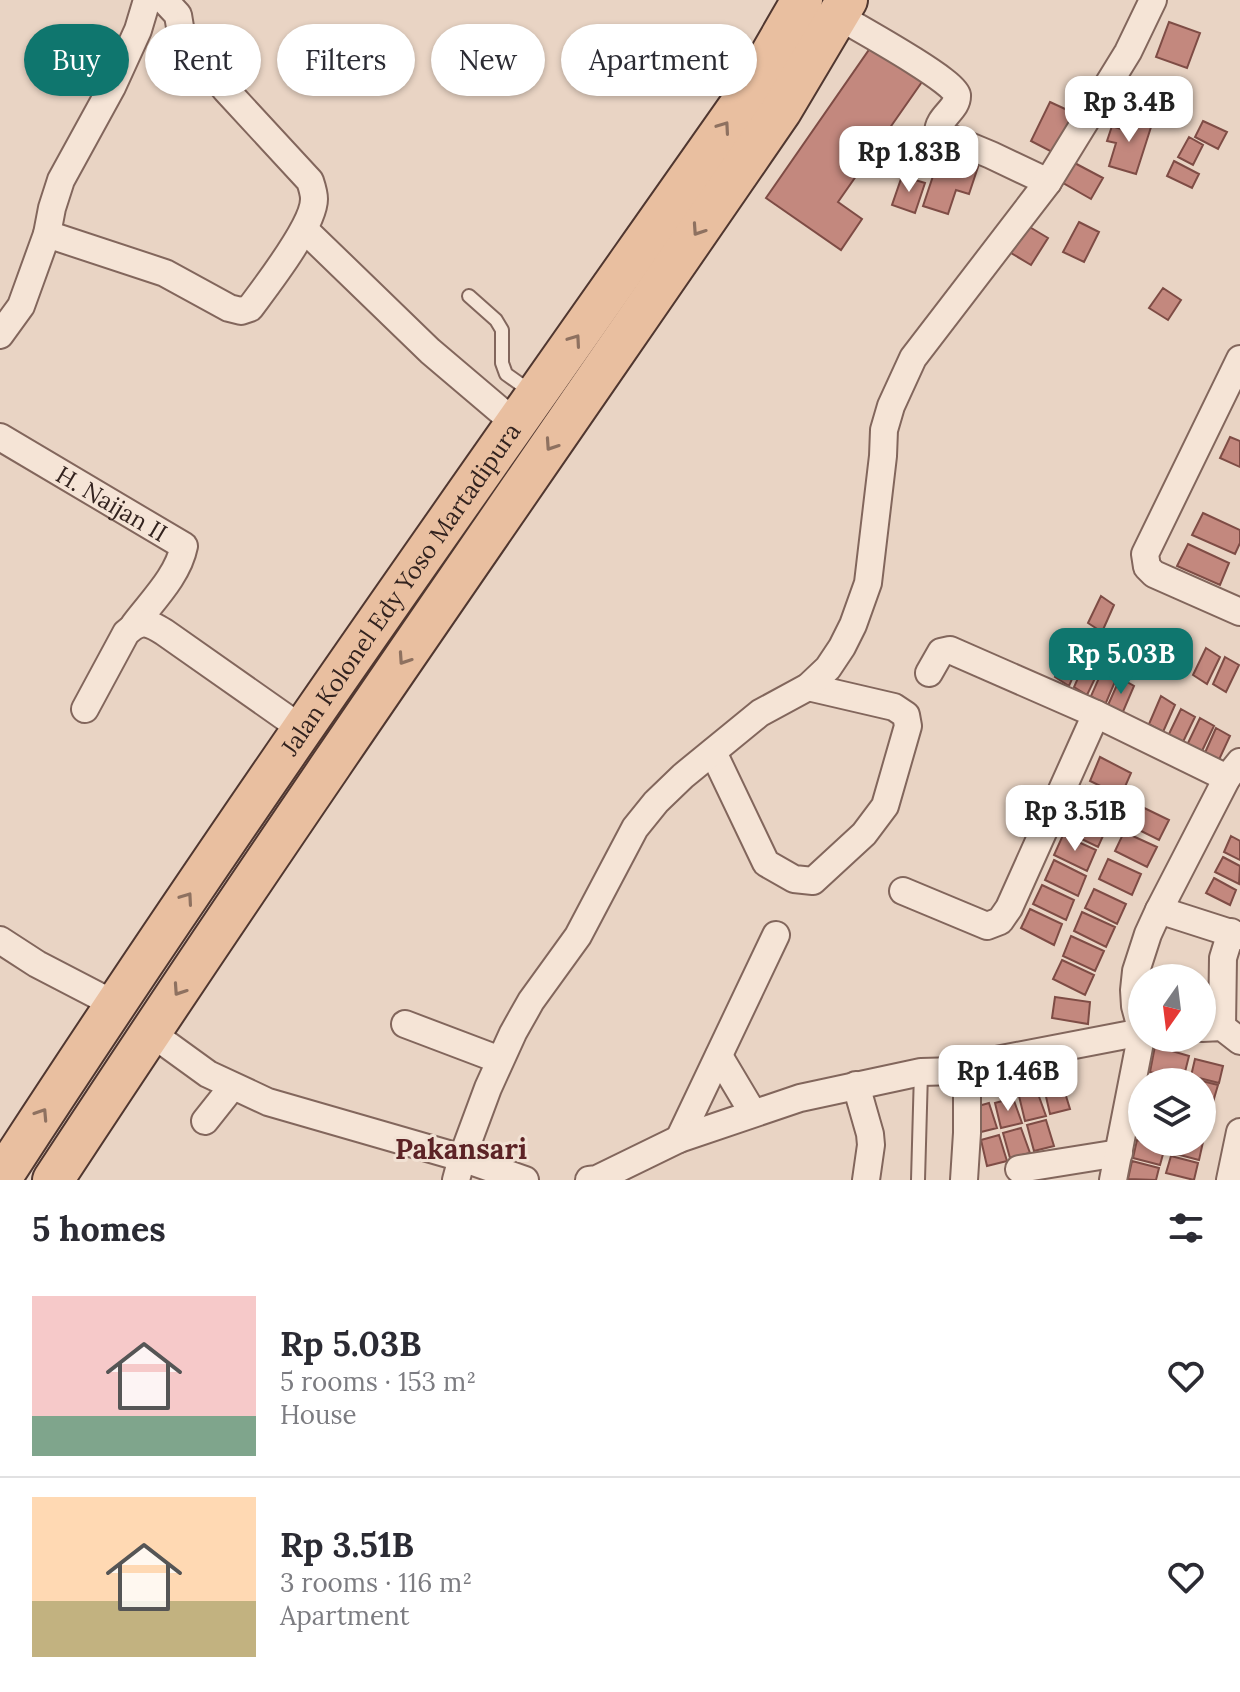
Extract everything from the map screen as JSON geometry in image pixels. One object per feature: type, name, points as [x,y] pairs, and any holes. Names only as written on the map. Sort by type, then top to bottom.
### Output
[{"type":"main road","name":"Jalan Kolonel Edy Yoso Martadipura","points":[[0,1180],[114,1004],[302,729],[749,92],[829,5]]},
{"type":"main road","name":"Jalan Kolonel Edy Yoso Martadipura","points":[[53,1180],[270,854],[781,111],[829,5]]},
{"type":"main road","points":[[234,830],[270,854]]},
{"type":"street","points":[[0,335],[21,306],[47,234],[61,180],[112,87],[138,30],[147,0]]},
{"type":"street","points":[[47,234],[165,273],[229,308],[241,311],[250,308],[305,230],[315,197],[310,181],[194,51],[181,33],[178,15],[164,0]]},
{"type":"street","points":[[459,1169],[500,1060],[531,1001],[578,936],[635,828],[683,776],[760,713],[808,687],[828,668],[842,647],[868,583],[884,430],[891,406],[913,358],[1048,182],[1128,52],[1153,0]]},
{"type":"street","points":[[829,5],[955,90],[954,106],[939,123],[938,133],[1048,182]]},
{"type":"street","points":[[305,230],[430,351],[526,410]]},
{"type":"street","points":[[1240,359],[1145,554],[1147,567],[1154,574],[1240,612]]},
{"type":"street","name":"H. Naijan II","points":[[0,437],[184,546],[176,569],[134,625]]},
{"type":"street","points":[[85,709],[126,633],[134,625],[145,623],[164,632],[302,729]]},
{"type":"street","points":[[929,673],[941,652],[950,650],[1233,770],[1159,910],[1138,964]]},
{"type":"street","points":[[713,752],[766,863],[794,879],[813,881],[864,834],[885,806],[908,726],[906,715],[894,707],[808,687]]},
{"type":"street","points":[[903,891],[987,926],[1000,921],[1009,908],[1096,714]]},
{"type":"street","points":[[1159,910],[1236,934],[1223,958],[1221,1032]]},
{"type":"street","points":[[679,1139],[776,935]]},
{"type":"street","points":[[0,940],[37,964],[114,1004]]},
{"type":"street","points":[[405,1024],[500,1060]]},
{"type":"street","points":[[150,1032],[208,1074],[268,1102],[459,1169],[525,1180]]},
{"type":"street","points":[[991,1061],[1128,1035]]},
{"type":"street","points":[[1113,1180],[1138,1052]]},
{"type":"street","points":[[719,1056],[753,1113]]},
{"type":"street","points":[[589,1180],[597,1179],[679,1139],[800,1098],[921,1072],[958,1071],[965,1078],[967,1133],[964,1180]]},
{"type":"street","points":[[856,1085],[870,1134],[866,1180]]},
{"type":"street","points":[[205,1121],[232,1087]]},
{"type":"street","points":[[1230,1180],[1240,1132]]},
{"type":"street","points":[[1019,1169],[1119,1153]]},
{"type":"lane","points":[[469,296],[496,320],[502,330],[502,363],[526,410]]},
{"type":"lane","points":[[918,1180],[921,1072]]},
{"type":"building","points":[[1169,22],[1200,33],[1187,68],[1156,57]]},
{"type":"building","points":[[873,44],[924,79],[838,202],[862,219],[841,250],[766,198]]},
{"type":"building","points":[[1139,81],[1169,99],[1155,124],[1124,106]]},
{"type":"building","points":[[1050,102],[1076,114],[1054,153],[1031,141]]},
{"type":"building","points":[[1125,115],[1152,124],[1136,174],[1109,166],[1116,143],[1107,141],[1112,126],[1121,129]]},
{"type":"building","points":[[1203,121],[1227,132],[1218,149],[1195,137]]},
{"type":"building","points":[[920,135],[939,145],[924,173],[905,163]]},
{"type":"building","points":[[1189,137],[1203,145],[1193,165],[1178,157]]},
{"type":"building","points":[[940,155],[978,167],[969,194],[956,190],[948,214],[923,206]]},
{"type":"building","points":[[1069,160],[1103,178],[1091,199],[1058,180]]},
{"type":"building","points":[[1174,161],[1199,174],[1192,188],[1167,176]]},
{"type":"building","points":[[902,176],[925,183],[915,213],[892,205]]},
{"type":"building","points":[[1079,222],[1099,232],[1084,262],[1063,252]]},
{"type":"building","points":[[1023,223],[1048,238],[1031,265],[1006,250]]},
{"type":"building","points":[[1163,288],[1181,300],[1168,320],[1149,308]]},
{"type":"building","points":[[1230,437],[1240,441],[1240,467],[1220,458]]},
{"type":"building","points":[[1203,513],[1240,530],[1240,543],[1235,554],[1192,535]]},
{"type":"building","points":[[1188,544],[1229,563],[1220,585],[1177,566]]},
{"type":"building","points":[[1101,596],[1114,605],[1102,632],[1088,623]]},
{"type":"building","points":[[1206,648],[1220,657],[1207,684],[1193,675]]},
{"type":"building","points":[[1068,650],[1081,658],[1069,686],[1055,677]]},
{"type":"building","points":[[1225,657],[1239,665],[1226,692],[1213,684]]},
{"type":"building","points":[[1086,660],[1100,668],[1087,695],[1074,687]]},
{"type":"building","points":[[1103,669],[1117,677],[1105,705],[1091,696]]},
{"type":"building","points":[[1120,678],[1134,686],[1122,714],[1108,705]]},
{"type":"building","points":[[1161,696],[1175,705],[1163,732],[1149,724]]},
{"type":"building","points":[[1181,709],[1195,717],[1182,744],[1168,736]]},
{"type":"building","points":[[1200,718],[1214,726],[1201,753],[1187,745]]},
{"type":"building","points":[[1216,728],[1230,736],[1217,764],[1204,755]]},
{"type":"building","points":[[1100,757],[1131,773],[1121,796],[1090,781]]},
{"type":"building","points":[[1086,786],[1119,801],[1110,822],[1077,805]]},
{"type":"building","points":[[1136,804],[1169,820],[1159,840],[1127,824]]},
{"type":"building","points":[[1074,812],[1107,827],[1098,847],[1065,831]]},
{"type":"building","points":[[1124,832],[1157,847],[1147,867],[1115,851]]},
{"type":"building","points":[[1063,835],[1096,850],[1087,871],[1054,855]]},
{"type":"building","points":[[1231,836],[1240,841],[1240,860],[1224,852]]},
{"type":"building","points":[[1223,857],[1240,866],[1239,884],[1215,872]]},
{"type":"building","points":[[1108,859],[1141,874],[1132,895],[1099,879]]},
{"type":"building","points":[[1054,860],[1086,876],[1078,896],[1045,880]]},
{"type":"building","points":[[1214,878],[1236,890],[1230,905],[1206,893]]},
{"type":"building","points":[[1042,885],[1074,900],[1066,920],[1033,904]]},
{"type":"building","points":[[1094,889],[1126,904],[1117,924],[1085,908]]},
{"type":"building","points":[[1030,909],[1062,924],[1054,945],[1021,928]]},
{"type":"building","points":[[1082,912],[1115,927],[1106,947],[1074,931]]},
{"type":"building","points":[[1071,936],[1104,951],[1095,971],[1063,956]]},
{"type":"building","points":[[1062,960],[1094,975],[1085,995],[1053,979]]},
{"type":"building","points":[[1055,997],[1090,1002],[1088,1024],[1052,1018]]},
{"type":"building","points":[[1154,1052],[1175,1052],[1189,1056],[1186,1068],[1151,1068]]},
{"type":"building","points":[[1195,1059],[1223,1066],[1219,1083],[1216,1082],[1216,1068],[1193,1068]]},
{"type":"building","points":[[1062,1083],[1070,1109],[1050,1114],[1044,1088]]},
{"type":"building","points":[[1037,1091],[1046,1116],[1025,1121],[1019,1096]]},
{"type":"building","points":[[1013,1098],[1022,1123],[1001,1128],[995,1103]]},
{"type":"building","points":[[989,1103],[997,1128],[977,1133],[971,1108]]},
{"type":"building","points":[[1046,1120],[1054,1146],[1034,1151],[1027,1125]]},
{"type":"building","points":[[1021,1128],[1030,1153],[1010,1158],[1003,1133]]},
{"type":"building","points":[[999,1135],[1007,1161],[987,1166],[981,1140]]},
{"type":"building","points":[[1133,1156],[1162,1156],[1160,1165]]},
{"type":"building","points":[[1171,1156],[1198,1163],[1194,1180],[1166,1173]]},
{"type":"building","points":[[1132,1161],[1159,1168],[1156,1180],[1128,1179]]},
{"type":"district","name":"Pakansari","points":[[461,1149]]}]
